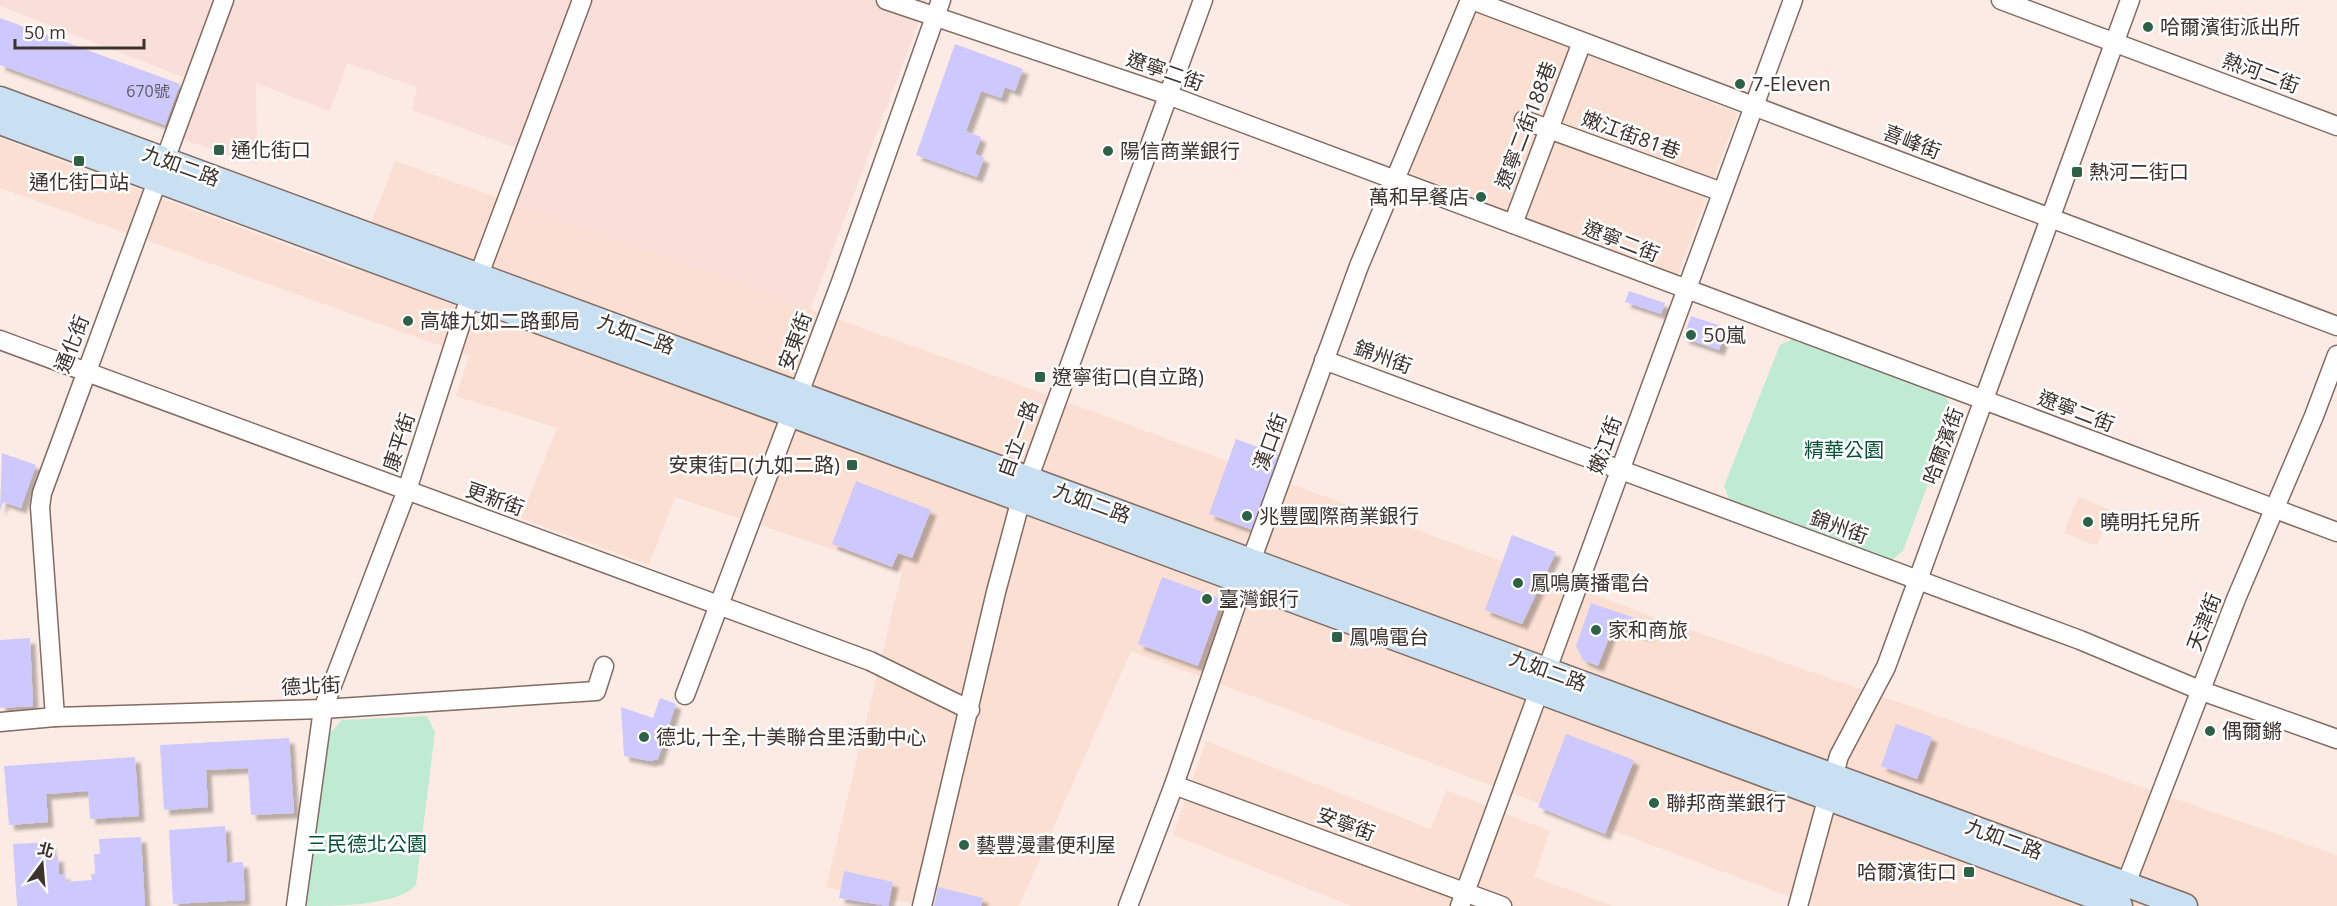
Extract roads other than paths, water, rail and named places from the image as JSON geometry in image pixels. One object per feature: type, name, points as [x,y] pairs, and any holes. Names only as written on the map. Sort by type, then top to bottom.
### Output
[{"type":"street","name":"通化街","points":[[55,717],[40,507],[52,462],[224,0]]},
{"type":"street","name":"康平街","points":[[296,906],[323,708],[407,490],[474,286],[582,0]]},
{"type":"street","name":"遼寧二街","points":[[886,0],[1168,95],[2337,532]]},
{"type":"street","name":"安東街","points":[[685,695],[795,405],[941,0]]},
{"type":"street","name":"自立一路","points":[[922,906],[996,592],[1024,490],[1203,0]]},
{"type":"street","name":"喜峰街","points":[[1471,0],[2337,326]]},
{"type":"street","name":"漢口街","points":[[1128,906],[1174,785],[1247,571],[1359,266],[1471,0]]},
{"type":"street","name":"嫩江街","points":[[1462,899],[1793,0]]},
{"type":"street","name":"熱河二街","points":[[2001,0],[2337,126]]},
{"type":"street","name":"哈爾濱街","points":[[1798,906],[1839,756],[1886,667],[2130,0]]},
{"type":"street","name":"遼寧二街188巷","points":[[1513,224],[1582,42]]},
{"type":"street","name":"九如二路","points":[[0,99],[161,170],[1829,787],[2120,900],[2185,906]]},
{"type":"street","name":"嫩江街81巷","points":[[1524,120],[1722,192]]},
{"type":"street","name":"九如二路","points":[[0,122],[161,170]]},
{"type":"street","name":"更新街","points":[[0,340],[870,661],[970,710]]},
{"type":"street","name":"天津街","points":[[2120,900],[2273,509],[2314,416],[2337,355]]},
{"type":"street","name":"錦州街","points":[[1324,360],[2080,640],[2202,691],[2337,739]]},
{"type":"street","name":"德北街","points":[[0,722],[55,717],[323,708],[596,692],[604,666]]},
{"type":"street","name":"安寧街","points":[[1174,785],[1462,899],[1502,906]]},
{"type":"place","name":"哈爾濱街派出所","points":[[2148,27]]},
{"type":"place","name":"7-Eleven","points":[[1740,84]]},
{"type":"place","name":"通化街口","points":[[219,150]]},
{"type":"place","name":"陽信商業銀行","points":[[1108,151]]},
{"type":"place","name":"通化街口站","points":[[79,161]]},
{"type":"place","name":"熱河二街口","points":[[2077,172]]},
{"type":"place","name":"萬和早餐店","points":[[1481,197]]},
{"type":"place","name":"高雄九如二路郵局","points":[[408,321]]},
{"type":"place","name":"50嵐","points":[[1691,335]]},
{"type":"place","name":"遼寧街口(自立路)","points":[[1040,377]]},
{"type":"place","name":"安東街口(九如二路)","points":[[852,465]]},
{"type":"place","name":"兆豐國際商業銀行","points":[[1247,516]]},
{"type":"place","name":"曉明托兒所","points":[[2088,522]]},
{"type":"place","name":"鳳鳴廣播電台","points":[[1518,583]]},
{"type":"place","name":"臺灣銀行","points":[[1207,599]]},
{"type":"place","name":"家和商旅","points":[[1596,630]]},
{"type":"place","name":"鳳鳴電台","points":[[1337,637]]},
{"type":"place","name":"偶爾鏘","points":[[2210,731]]},
{"type":"place","name":"德北,十全,十美聯合里活動中心","points":[[644,737]]},
{"type":"place","name":"聯邦商業銀行","points":[[1654,803]]},
{"type":"place","name":"藝豐漫畫便利屋","points":[[964,845]]},
{"type":"place","name":"哈爾濱街口","points":[[1969,872]]},
{"type":"park label","name":"精華公園","points":[[1844,450]]},
{"type":"park label","name":"三民德北公園","points":[[367,844]]}]
